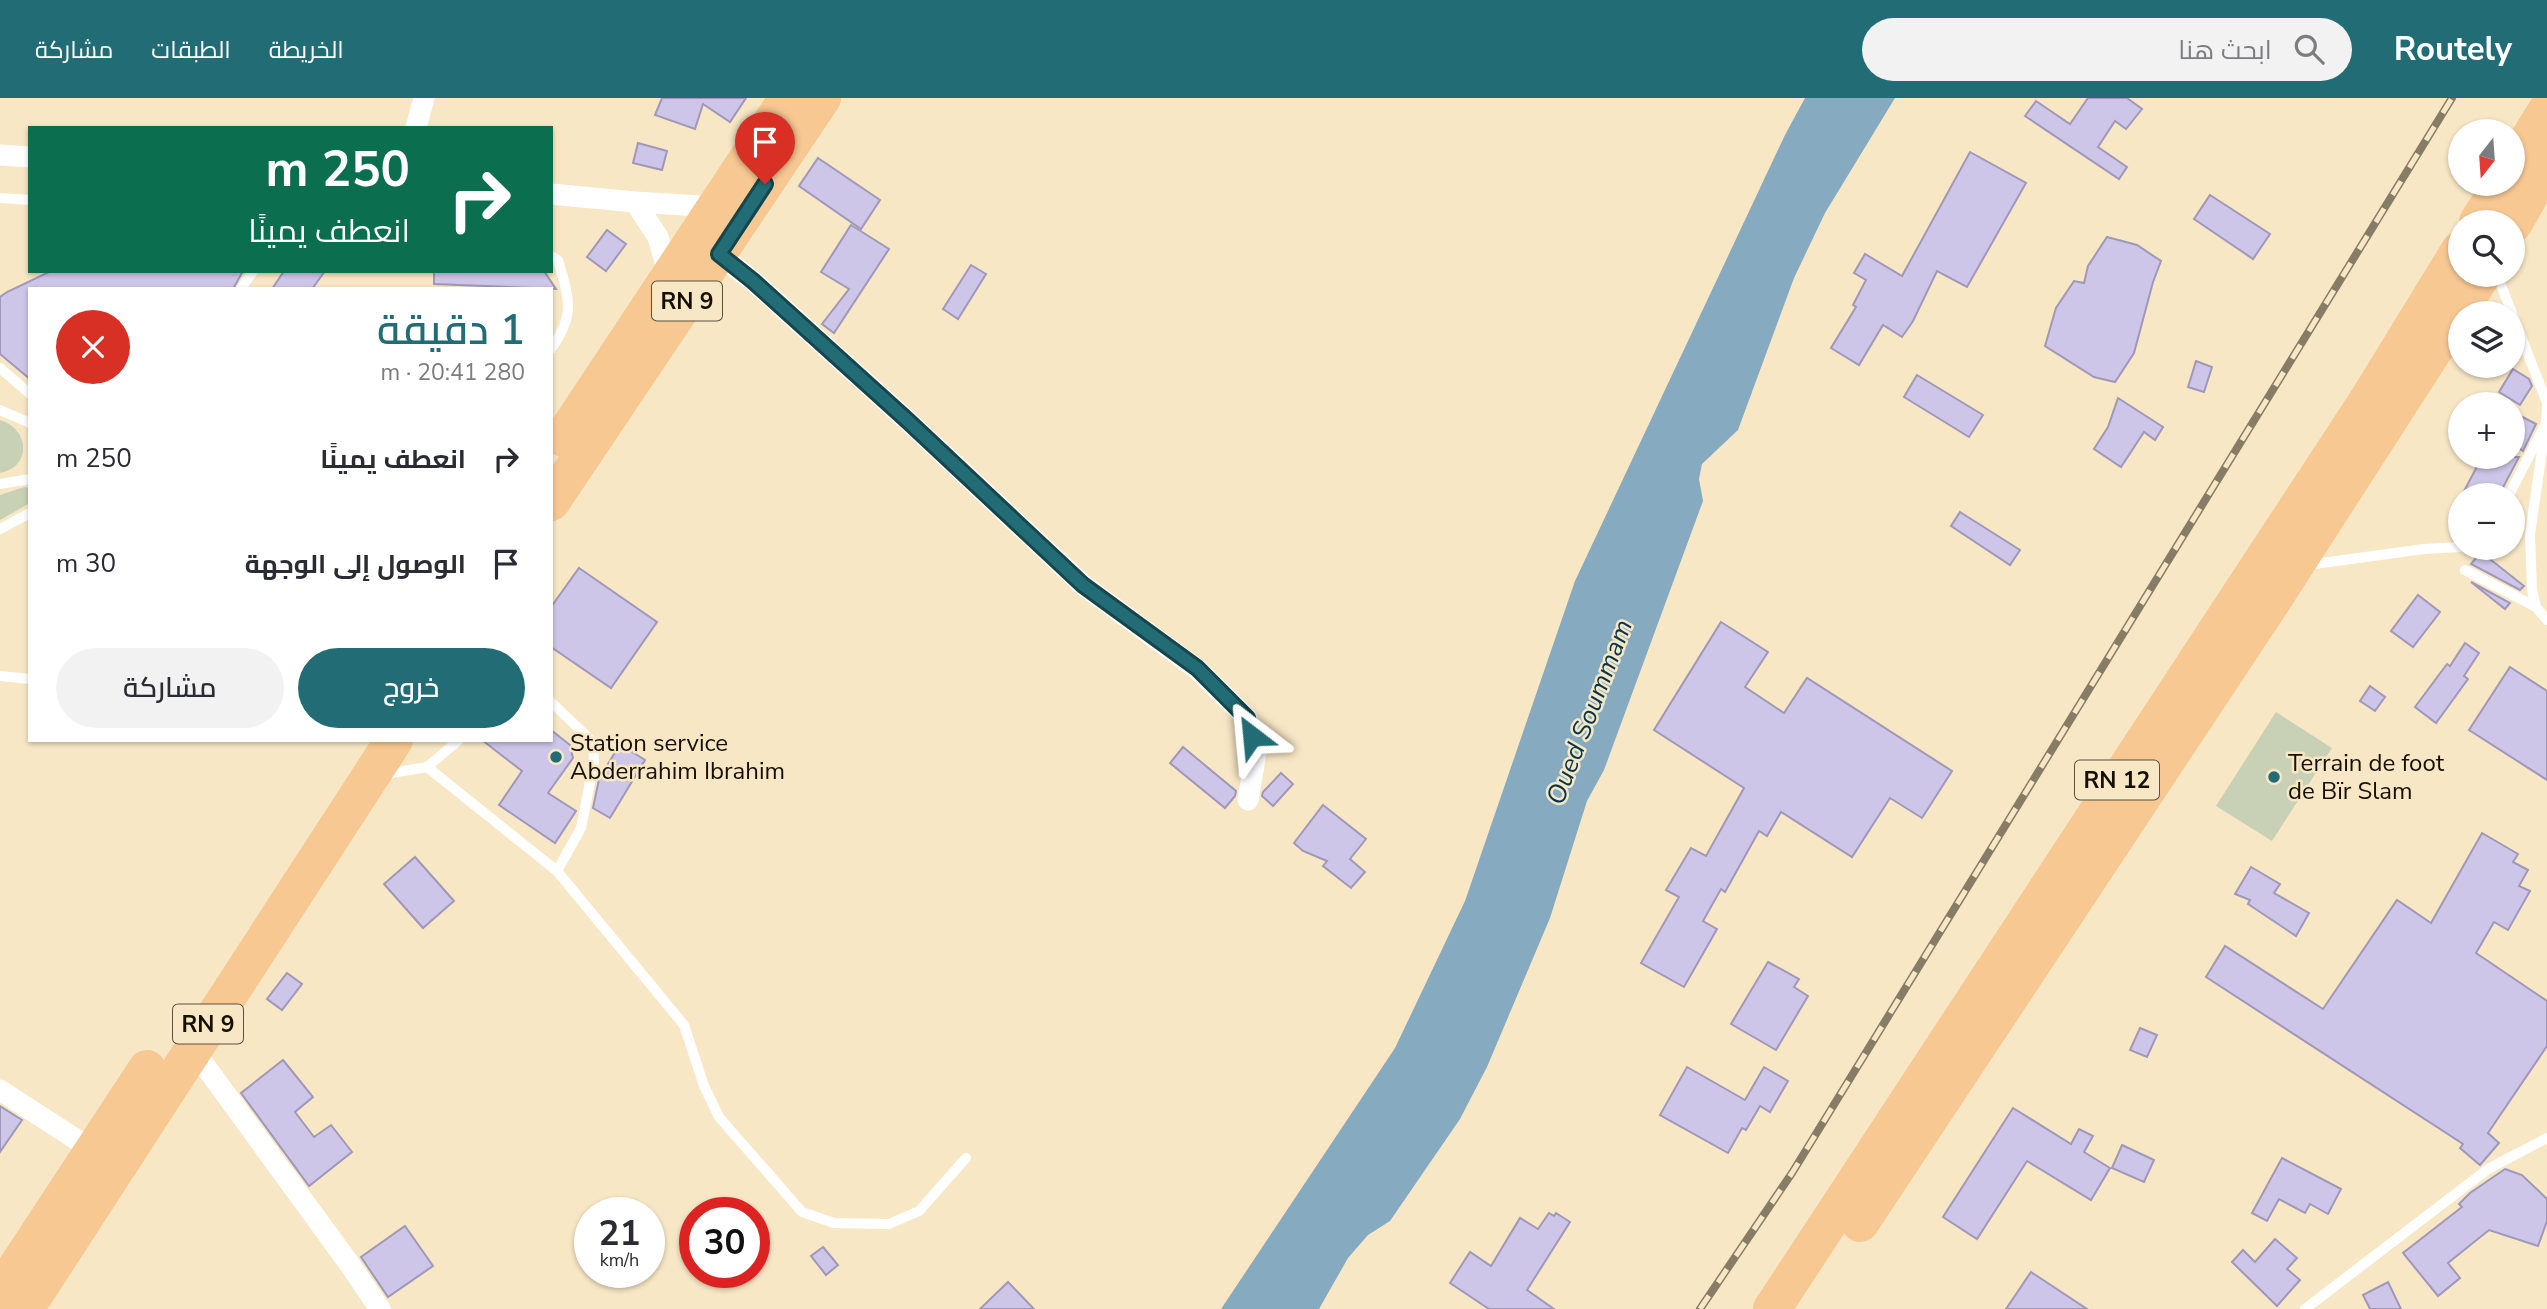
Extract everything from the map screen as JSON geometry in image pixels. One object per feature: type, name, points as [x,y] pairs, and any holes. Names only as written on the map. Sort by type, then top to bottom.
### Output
[{"type":"highway","name":"RN 9","points":[[553,453],[788,98]]},
{"type":"highway","name":"RN 9","points":[[553,499],[822,98]]},
{"type":"highway","points":[[2525,146],[2547,110]]},
{"type":"highway","points":[[2521,210],[2547,165]]},
{"type":"highway","name":"RN 12","points":[[1772,1309],[2362,408],[2448,269]]},
{"type":"highway","name":"RN 12","points":[[1802,1309],[2294,567],[2474,287]]},
{"type":"highway","name":"RN 9","points":[[0,1293],[94,1151],[367,759],[391,742]]},
{"type":"highway","name":"RN 9","points":[[25,1309],[192,1048],[367,759]]},
{"type":"street","points":[[417,126],[424,98]]},
{"type":"street","points":[[0,155],[28,157]]},
{"type":"street","points":[[553,194],[716,207]]},
{"type":"street","points":[[635,202],[658,237],[669,276]]},
{"type":"street","points":[[719,254],[753,281],[898,412],[1083,585],[1197,668],[1247,718],[1256,753],[1248,800]]},
{"type":"street","points":[[192,1048],[380,1309]]},
{"type":"street","points":[[0,1090],[94,1151]]},
{"type":"lane","points":[[0,198],[28,200]]},
{"type":"lane","points":[[553,257],[558,260],[570,300],[564,331],[553,346]]},
{"type":"lane","points":[[2525,348],[2547,405],[2530,534],[2532,590],[2536,607]]},
{"type":"lane","points":[[0,368],[28,392]]},
{"type":"lane","points":[[0,410],[28,422]]},
{"type":"lane","points":[[2516,483],[2546,423]]},
{"type":"lane","points":[[0,484],[28,479]]},
{"type":"lane","points":[[0,529],[28,514]]},
{"type":"lane","points":[[2294,567],[2448,548]]},
{"type":"lane","points":[[2465,570],[2536,607],[2547,620]]},
{"type":"lane","points":[[0,676],[28,679]]},
{"type":"lane","points":[[553,704],[593,742],[594,762],[581,828],[557,871]]},
{"type":"lane","points":[[427,767],[457,742]]},
{"type":"lane","points":[[367,759],[427,767],[557,871],[684,1025],[704,1086],[719,1117],[802,1212],[834,1223],[889,1224],[919,1210],[965,1158]]},
{"type":"lane","points":[[2305,1309],[2488,1169],[2547,1138]]},
{"type":"green space","points":[[0,420],[17,431],[23,448],[18,463],[0,473]]},
{"type":"green space","points":[[28,488],[28,504],[0,520],[0,495]]},
{"type":"green space","name":"Terrain de foot de Bïr Slam","points":[[2276,712],[2332,748],[2272,841],[2216,806]]},
{"type":"water","name":"Oued Soummam","points":[[1805,98],[1895,98],[1825,213],[1794,278],[1738,430],[1702,464],[1699,479],[1703,501],[1604,770],[1587,801],[1550,918],[1487,1067],[1460,1119],[1390,1221],[1368,1235],[1348,1258],[1319,1309],[1221,1309],[1395,1048],[1465,901],[1575,581],[1785,135]]},
{"type":"building","points":[[662,98],[746,98],[730,122],[703,104],[695,129],[655,115]]},
{"type":"building","points":[[2088,98],[2127,98],[2142,109],[2126,129],[2115,121],[2098,147],[2127,167],[2119,179],[2025,116],[2036,101],[2070,124]]},
{"type":"building","points":[[638,143],[667,151],[662,170],[633,163]]},
{"type":"building","points":[[1970,152],[2026,183],[1967,287],[1937,271],[1913,321],[1902,337],[1883,325],[1859,365],[1831,348],[1856,307],[1853,305],[1866,280],[1854,273],[1865,254],[1902,276]]},
{"type":"building","points":[[818,158],[880,200],[861,229],[799,186]]},
{"type":"building","points":[[2210,195],[2270,234],[2253,259],[2194,219]]},
{"type":"building","points":[[851,225],[889,249],[834,333],[822,324],[849,289],[821,272]]},
{"type":"building","points":[[607,230],[626,244],[606,271],[587,257]]},
{"type":"building","points":[[2107,237],[2137,245],[2161,261],[2134,353],[2115,382],[2094,377],[2045,346],[2056,308],[2074,281],[2084,283],[2088,266]]},
{"type":"building","points":[[971,265],[986,274],[958,319],[943,309]]},
{"type":"building","points":[[47,273],[242,273],[234,287],[28,287],[28,377],[0,354],[0,297]]},
{"type":"building","points":[[283,273],[324,273],[313,287],[273,287]]},
{"type":"building","points":[[434,273],[545,273],[556,289],[553,287],[434,284]]},
{"type":"building","points":[[2196,361],[2212,367],[2204,392],[2188,387]]},
{"type":"building","points":[[1917,375],[1983,415],[1969,437],[1904,397]]},
{"type":"building","points":[[2525,376],[2532,386],[2525,397],[2525,392],[2499,392],[2508,378]]},
{"type":"building","points":[[2118,398],[2163,427],[2155,440],[2144,432],[2121,467],[2094,449],[2108,427]]},
{"type":"building","points":[[2525,418],[2536,424],[2525,447]]},
{"type":"building","points":[[2476,469],[2513,469],[2505,483],[2468,483]]},
{"type":"building","points":[[1960,512],[2020,550],[2010,565],[1951,526]]},
{"type":"building","points":[[2474,560],[2491,560],[2524,586],[2520,590],[2471,564]]},
{"type":"building","points":[[579,568],[657,622],[611,688],[553,648],[553,604]]},
{"type":"building","points":[[2471,582],[2510,603],[2505,609]]},
{"type":"building","points":[[2418,595],[2440,612],[2413,647],[2391,631]]},
{"type":"building","points":[[1721,622],[1768,652],[1745,687],[1784,713],[1807,678],[1952,771],[1922,818],[1890,798],[1852,857],[1781,812],[1767,836],[1759,831],[1725,892],[1721,889],[1703,921],[1717,929],[1684,987],[1641,963],[1679,897],[1666,890],[1691,848],[1706,856],[1744,788],[1654,730]]},
{"type":"building","points":[[2465,643],[2479,653],[2464,676],[2468,679],[2436,723],[2415,707],[2447,664],[2450,666]]},
{"type":"building","points":[[2510,667],[2547,691],[2547,780],[2469,730]]},
{"type":"building","points":[[2370,686],[2385,697],[2375,711],[2360,701]]},
{"type":"building","points":[[553,732],[570,745],[573,758],[548,793],[576,811],[555,843],[499,805],[522,771],[485,742],[553,742]]},
{"type":"building","points":[[620,744],[645,760],[610,818],[593,808],[599,779]]},
{"type":"building","points":[[1183,747],[1236,791],[1225,808],[1170,763]]},
{"type":"building","points":[[1281,773],[1293,784],[1273,806],[1262,796]]},
{"type":"building","points":[[1323,805],[1366,839],[1350,859],[1365,872],[1351,888],[1323,866],[1327,861],[1303,851],[1294,843]]},
{"type":"building","points":[[2482,833],[2518,854],[2513,862],[2528,870],[2519,886],[2530,891],[2508,930],[2494,922],[2476,953],[2547,1001],[2547,1046],[2488,1133],[2499,1143],[2480,1165],[2460,1148],[2463,1144],[2206,977],[2225,946],[2323,1009],[2397,900],[2431,923]]},
{"type":"building","points":[[415,857],[454,901],[423,928],[384,884]]},
{"type":"building","points":[[2251,867],[2280,884],[2274,893],[2309,913],[2296,936],[2248,904],[2250,900],[2235,894]]},
{"type":"building","points":[[1768,962],[1799,979],[1794,987],[1808,996],[1776,1050],[1731,1024]]},
{"type":"building","points":[[287,973],[302,984],[282,1010],[267,999]]},
{"type":"building","points":[[2140,1028],[2157,1035],[2147,1057],[2130,1050]]},
{"type":"building","points":[[283,1060],[313,1097],[295,1112],[314,1137],[331,1125],[352,1152],[309,1186],[241,1093]]},
{"type":"building","points":[[1687,1067],[1745,1100],[1764,1067],[1788,1081],[1770,1112],[1760,1106],[1746,1130],[1742,1128],[1728,1153],[1660,1115]]},
{"type":"building","points":[[0,1106],[22,1120],[0,1152]]},
{"type":"building","points":[[2013,1108],[2071,1144],[2079,1129],[2093,1136],[2084,1152],[2110,1168],[2091,1200],[2027,1161],[1977,1239],[1943,1217]]},
{"type":"building","points":[[2122,1145],[2154,1160],[2144,1182],[2112,1168]]},
{"type":"building","points":[[2282,1158],[2341,1189],[2328,1214],[2310,1204],[2305,1213],[2279,1199],[2267,1221],[2252,1213]]},
{"type":"building","points":[[2505,1169],[2522,1175],[2547,1199],[2547,1221],[2538,1246],[2489,1230],[2448,1263],[2460,1278],[2438,1296],[2403,1253],[2462,1207],[2459,1204],[2470,1193]]},
{"type":"building","points":[[1549,1213],[1554,1216],[1556,1213],[1570,1222],[1527,1290],[1554,1309],[1489,1309],[1450,1283],[1470,1252],[1491,1266],[1520,1218],[1538,1229]]},
{"type":"building","points":[[405,1226],[433,1266],[388,1297],[361,1257]]},
{"type":"building","points":[[2275,1239],[2297,1258],[2287,1269],[2300,1280],[2277,1306],[2232,1262],[2243,1250],[2255,1262]]},
{"type":"building","points":[[823,1247],[838,1265],[826,1275],[811,1256]]},
{"type":"building","points":[[2031,1272],[2087,1309],[2006,1309]]},
{"type":"building","points":[[1008,1282],[1034,1309],[980,1309]]},
{"type":"building","points":[[2388,1282],[2401,1309],[2370,1309],[2363,1295]]},
{"type":"railway","points":[[1700,1309],[1792,1173],[2452,98]]},
{"type":"place","name":"Station service Abderrahim Ibrahim","points":[[556,757]]},
{"type":"place","name":"Terrain de foot de Bïr Slam","points":[[2274,777]]},
{"type":"route","points":[[765,184],[719,254],[753,281],[908,421],[1083,585],[1197,668],[1247,718],[1252,736]]}]
